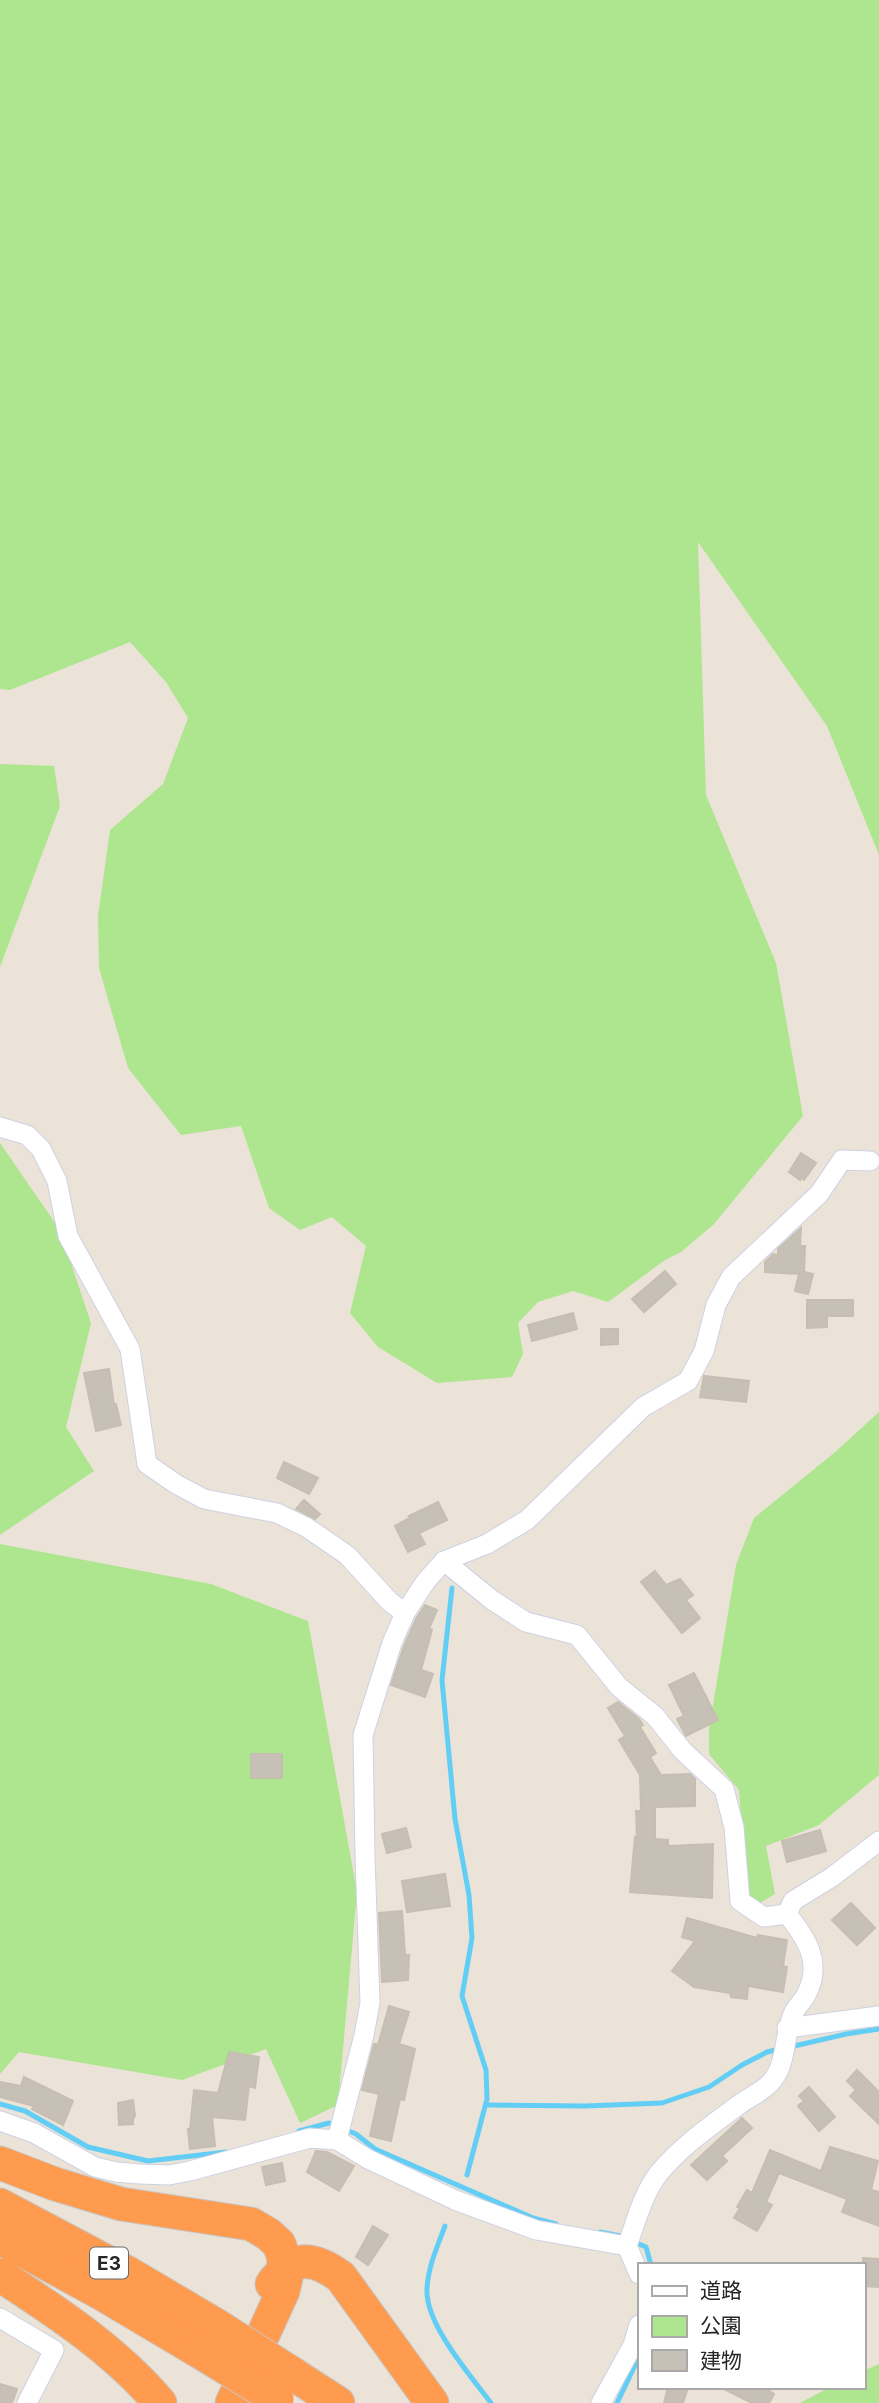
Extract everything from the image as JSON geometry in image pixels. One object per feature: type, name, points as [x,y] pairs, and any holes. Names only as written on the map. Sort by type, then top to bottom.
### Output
[{"type":"highway","points":[[0,2163],[121,2204],[251,2224],[279,2244],[286,2267],[283,2291],[232,2403]]},
{"type":"highway","name":"E3","points":[[0,2204],[128,2273],[208,2339],[285,2392],[338,2403]]},
{"type":"highway","name":"E3","points":[[0,2238],[104,2295],[208,2339]]},
{"type":"highway","points":[[215,2403],[273,2283],[286,2267],[301,2262],[314,2262],[341,2277],[432,2403]]},
{"type":"highway","points":[[0,2275],[100,2345],[146,2386],[160,2403]]},
{"type":"street","points":[[0,1127],[27,1135],[41,1149],[57,1181],[68,1237],[130,1349],[147,1464],[204,1499],[278,1513],[306,1527],[347,1555],[390,1602],[405,1613]]},
{"type":"street","points":[[340,2131],[370,2003],[363,1735],[405,1613],[426,1581],[444,1561],[487,1544],[527,1520],[643,1407],[688,1381],[704,1352],[716,1305],[731,1277],[819,1194],[842,1160],[870,1161]]},
{"type":"street","points":[[444,1561],[492,1600],[526,1622],[577,1635],[619,1687],[655,1716],[683,1751],[724,1789],[734,1827],[740,1901],[764,1917],[787,1914]]},
{"type":"street","points":[[787,1914],[793,1901],[832,1877],[879,1841]]},
{"type":"street","points":[[638,2269],[631,2237],[648,2190],[658,2174],[722,2117],[770,2084],[778,2071],[785,2041],[814,1978],[813,1952],[804,1934],[787,1914]]},
{"type":"street","points":[[785,2041],[879,2016]]},
{"type":"street","points":[[0,2121],[34,2133],[95,2167],[117,2172],[169,2175],[340,2131]]},
{"type":"street","points":[[340,2131],[368,2159],[455,2200],[536,2230],[631,2237]]},
{"type":"street","points":[[0,2318],[54,2350],[27,2403]]},
{"type":"street","points":[[601,2403],[633,2345],[638,2328]]},
{"type":"green space","points":[[0,0],[879,0],[879,855],[827,726],[698,542],[706,795],[776,963],[803,1116],[714,1224],[681,1252],[665,1260],[608,1302],[573,1291],[538,1302],[518,1323],[523,1354],[512,1377],[437,1383],[378,1347],[350,1313],[366,1246],[332,1217],[300,1230],[269,1208],[241,1126],[181,1135],[128,1068],[99,968],[98,916],[110,830],[163,784],[188,718],[166,682],[130,642],[10,690],[0,689]]},
{"type":"green space","points":[[0,764],[54,766],[60,806],[0,967]]},
{"type":"green space","points":[[0,1143],[60,1230],[91,1323],[66,1427],[94,1471],[0,1535]]},
{"type":"green space","points":[[879,1412],[879,1775],[819,1825],[766,1846],[775,1894],[760,1903],[746,1895],[739,1790],[709,1754],[709,1729],[736,1565],[754,1518],[834,1453]]},
{"type":"green space","points":[[0,1544],[211,1584],[308,1621],[357,1892],[338,2105],[300,2123],[266,2049],[182,2080],[19,2052],[0,2074]]},
{"type":"green space","points":[[879,2364],[879,2403],[800,2403],[826,2389],[865,2389],[865,2370]]},
{"type":"building","points":[[801,1153],[816,1163],[804,1180],[789,1172]]},
{"type":"building","points":[[801,1228],[800,1246],[805,1246],[804,1272],[813,1274],[808,1294],[795,1291],[799,1274],[765,1272],[765,1262],[773,1254],[778,1255],[778,1249]]},
{"type":"building","points":[[665,1271],[676,1284],[644,1312],[632,1299]]},
{"type":"building","points":[[807,1300],[853,1300],[853,1316],[827,1316],[827,1327],[807,1328]]},
{"type":"building","points":[[573,1313],[577,1329],[532,1341],[528,1325]]},
{"type":"building","points":[[601,1329],[618,1329],[618,1344],[601,1345]]},
{"type":"building","points":[[109,1369],[114,1405],[116,1404],[121,1425],[96,1431],[84,1373]]},
{"type":"building","points":[[704,1376],[749,1381],[746,1402],[700,1397]]},
{"type":"building","points":[[284,1462],[318,1478],[309,1494],[277,1478]]},
{"type":"building","points":[[304,1500],[320,1514],[315,1519],[296,1509]]},
{"type":"building","points":[[438,1502],[447,1520],[419,1533],[425,1544],[408,1552],[395,1526]]},
{"type":"building","points":[[655,1571],[666,1585],[680,1579],[693,1595],[686,1600],[700,1618],[682,1633],[641,1582]]},
{"type":"building","points":[[425,1605],[437,1610],[429,1629],[432,1630],[421,1670],[433,1674],[425,1697],[391,1685],[404,1646]]},
{"type":"building","points":[[694,1673],[718,1720],[686,1736],[677,1719],[684,1716],[669,1685]]},
{"type":"building","points":[[618,1702],[643,1725],[640,1727],[656,1753],[650,1757],[661,1775],[690,1774],[695,1779],[695,1806],[655,1807],[655,1839],[668,1840],[668,1846],[713,1844],[712,1898],[630,1892],[635,1837],[637,1838],[636,1811],[641,1811],[640,1775],[619,1740],[625,1736],[608,1708]]},
{"type":"building","points":[[251,1754],[282,1754],[282,1778],[251,1778]]},
{"type":"building","points":[[406,1828],[411,1847],[387,1853],[382,1834]]},
{"type":"building","points":[[820,1830],[826,1851],[787,1862],[782,1841]]},
{"type":"building","points":[[445,1874],[450,1906],[407,1912],[402,1881]]},
{"type":"building","points":[[851,1903],[875,1928],[857,1945],[832,1920]]},
{"type":"building","points":[[402,1911],[405,1955],[409,1955],[408,1980],[382,1982],[379,1913]]},
{"type":"building","points":[[687,1918],[757,1938],[758,1935],[787,1940],[783,1992],[748,1986],[747,1999],[731,1997],[730,1993],[694,1987],[672,1971],[695,1941],[682,1937]]},
{"type":"building","points":[[389,2006],[409,2012],[399,2044],[415,2049],[404,2100],[400,2099],[391,2141],[370,2136],[379,2094],[362,2090],[374,2044],[378,2045]]},
{"type":"building","points":[[229,2052],[259,2057],[255,2088],[249,2086],[245,2120],[212,2117],[215,2146],[190,2149],[188,2129],[194,2090],[218,2093]]},
{"type":"building","points":[[857,2070],[879,2092],[879,2124],[850,2096],[856,2090],[847,2081]]},
{"type":"building","points":[[24,2077],[73,2101],[63,2125],[32,2109],[34,2106],[0,2097],[0,2082],[21,2086]]},
{"type":"building","points":[[809,2087],[835,2117],[819,2131],[798,2106],[804,2101],[799,2096]]},
{"type":"building","points":[[133,2100],[133,2124],[119,2125],[118,2103]]},
{"type":"building","points":[[742,2118],[752,2128],[722,2156],[727,2161],[707,2180],[691,2165]]},
{"type":"building","points":[[830,2147],[878,2161],[871,2190],[879,2192],[879,2226],[842,2212],[847,2199],[779,2173],[766,2202],[772,2205],[757,2231],[734,2218],[747,2190],[752,2193],[770,2150],[821,2171]]},
{"type":"building","points":[[316,2151],[327,2152],[354,2166],[339,2191],[307,2172]]},
{"type":"building","points":[[282,2163],[285,2181],[266,2185],[262,2167]]},
{"type":"building","points":[[373,2226],[388,2235],[368,2265],[356,2257]]},
{"type":"building","points":[[863,2258],[879,2259],[879,2287],[865,2286]]},
{"type":"building","points":[[0,2384],[17,2389],[12,2403],[0,2403]]},
{"type":"building","points":[[668,2389],[687,2389],[683,2403],[664,2403]]},
{"type":"building","points":[[724,2389],[767,2389],[774,2394],[769,2403],[752,2403]]},
{"type":"waterway","points":[[452,1588],[442,1680],[455,1819],[469,1895],[472,1938],[462,1996],[486,2070],[487,2099],[467,2175]]},
{"type":"waterway","points":[[790,2047],[879,2029]]},
{"type":"waterway","points":[[486,2105],[585,2106],[662,2103],[709,2087],[742,2065],[767,2052],[780,2049]]},
{"type":"waterway","points":[[0,2104],[25,2111],[88,2147],[148,2161],[226,2152]]},
{"type":"waterway","points":[[299,2131],[329,2123],[356,2134],[375,2149],[533,2218],[556,2224]]},
{"type":"waterway","points":[[445,2226],[429,2273],[428,2303],[433,2318],[451,2349],[491,2403]]},
{"type":"waterway","points":[[600,2232],[621,2236]]},
{"type":"waterway","points":[[634,2242],[646,2247],[650,2263]]},
{"type":"waterway","points":[[617,2403],[638,2359]]}]
